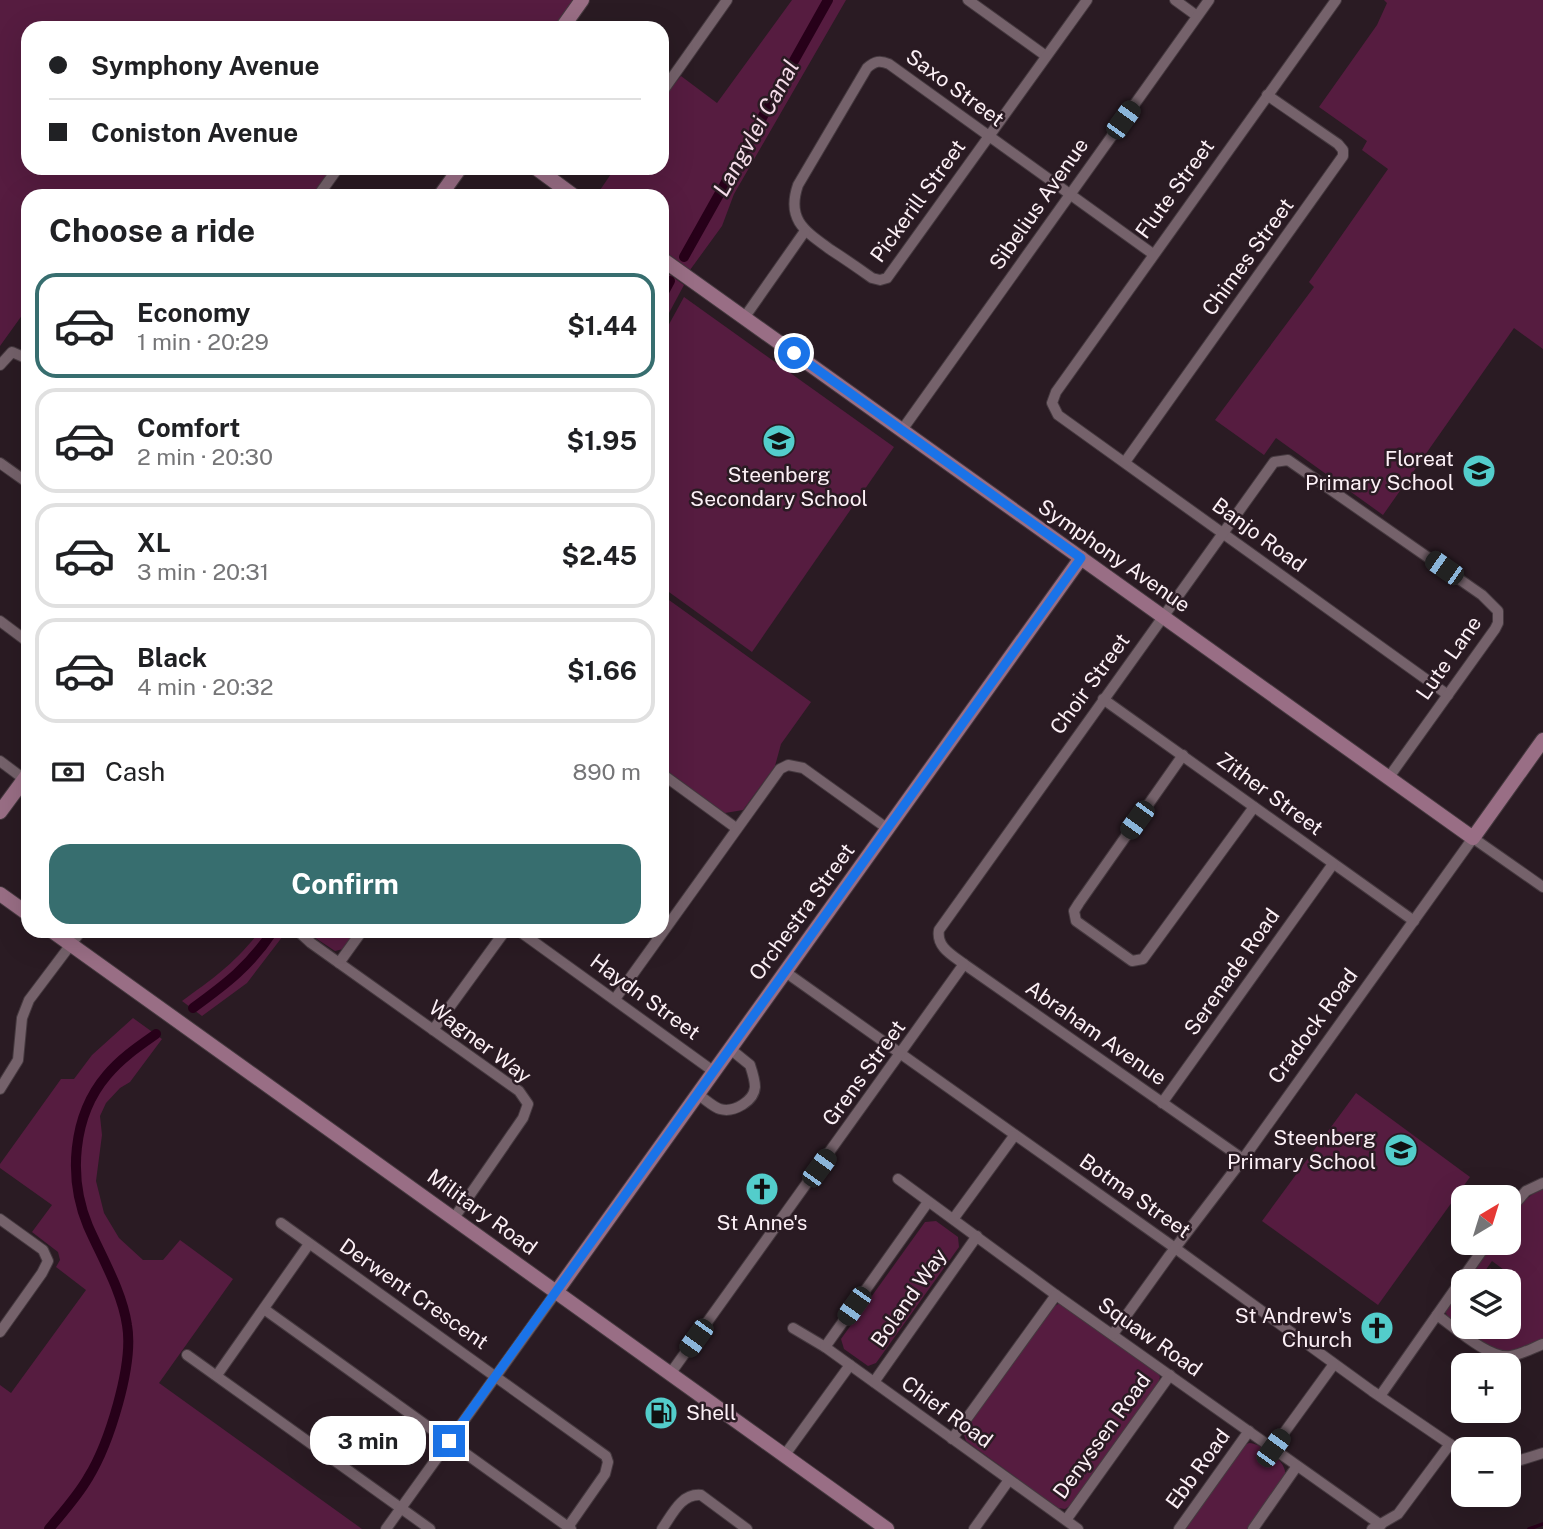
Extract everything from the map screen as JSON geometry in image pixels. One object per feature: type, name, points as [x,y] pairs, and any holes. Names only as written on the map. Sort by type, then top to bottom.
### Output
[{"type":"street","points":[[567,21],[582,0]]},
{"type":"street","points":[[669,82],[727,0]]},
{"type":"street","points":[[968,0],[1046,56]]},
{"type":"street","name":"Pickerill Street","points":[[805,231],[872,278],[887,278],[1087,0]]},
{"type":"street","points":[[1175,0],[1197,16]]},
{"type":"street","name":"Sibelius Avenue","points":[[902,430],[1209,0]]},
{"type":"street","name":"Flute Street","points":[[1052,403],[1056,391],[1335,0]]},
{"type":"street","name":"Saxo Street","points":[[805,231],[799,224],[793,204],[798,185],[867,68],[874,62],[881,61],[889,64],[1153,254]]},
{"type":"street","name":"Chimes Street","points":[[1125,462],[1343,156],[1343,150],[1338,145],[1267,95]]},
{"type":"street","points":[[546,175],[565,189]]},
{"type":"street","points":[[744,318],[805,231]]},
{"type":"street","name":"Symphony Avenue","points":[[669,265],[1543,887]]},
{"type":"street","points":[[0,365],[12,352],[21,356]]},
{"type":"street","name":"Banjo Road","points":[[1052,403],[1058,415],[1448,695]]},
{"type":"street","name":"Lute Lane","points":[[1274,462],[1288,460],[1482,595],[1498,611],[1495,629],[1389,778]]},
{"type":"street","name":"Choir Street","points":[[939,930],[1274,462]]},
{"type":"street","points":[[0,463],[21,478]]},
{"type":"street","name":"Orchestra Street","points":[[556,1291],[1081,558]]},
{"type":"street","points":[[0,621],[21,637]]},
{"type":"street","name":"Zither Street","points":[[1103,699],[1413,921]]},
{"type":"street","name":"Cradock Road","points":[[1113,1334],[1543,740]]},
{"type":"street","points":[[1183,755],[1079,903],[1074,911],[1076,922],[1132,961],[1143,959],[1254,807]]},
{"type":"street","points":[[0,761],[21,773]]},
{"type":"street","points":[[669,923],[774,775],[788,765],[803,768],[888,829]]},
{"type":"street","points":[[669,779],[736,828]]},
{"type":"street","points":[[0,812],[21,783]]},
{"type":"street","name":"Serenade Road","points":[[1162,1103],[1333,864]]},
{"type":"street","points":[[0,894],[21,909]]},
{"type":"street","name":"Abraham Avenue","points":[[939,930],[938,936],[943,947],[964,964],[1242,1159]]},
{"type":"street","name":"Military Road","points":[[62,938],[887,1529]]},
{"type":"street","points":[[0,1089],[18,1060],[24,1009],[75,938]]},
{"type":"street","name":"Wagner Way","points":[[306,938],[519,1091],[528,1104],[523,1118],[454,1218]]},
{"type":"street","points":[[339,963],[357,938]]},
{"type":"street","points":[[433,1030],[500,938]]},
{"type":"street","name":"Haydn Street","points":[[529,938],[713,1071]]},
{"type":"street","points":[[615,999],[658,938]]},
{"type":"street","name":"Grens Street","points":[[670,1374],[964,964]]},
{"type":"street","name":"Botma Street","points":[[784,971],[1450,1444]]},
{"type":"street","points":[[697,1094],[724,1110],[743,1105],[753,1093],[755,1087],[750,1065],[729,1048]]},
{"type":"street","points":[[954,1218],[1014,1136]]},
{"type":"street","name":"Squaw Road","points":[[898,1179],[1056,1295],[1273,1448],[1376,1527]]},
{"type":"street","points":[[1521,1197],[1526,1191],[1543,1184]]},
{"type":"street","points":[[825,1348],[928,1202]]},
{"type":"street","points":[[0,1219],[43,1250],[48,1261],[0,1332]]},
{"type":"street","name":"Derwent Crescent","points":[[281,1223],[606,1456],[608,1462],[605,1474],[569,1528]]},
{"type":"street","name":"Boland Way","points":[[874,1382],[977,1236]]},
{"type":"street","name":"Derwent Crescent","points":[[217,1375],[309,1244]]},
{"type":"street","points":[[1380,1396],[1479,1255]]},
{"type":"street","points":[[386,1529],[556,1291]]},
{"type":"street","points":[[952,1439],[1056,1295]]},
{"type":"street","points":[[264,1309],[569,1528]]},
{"type":"street","points":[[1437,1315],[1486,1350],[1499,1356],[1510,1356],[1543,1344]]},
{"type":"street","name":"Chief Road","points":[[793,1328],[850,1365],[1078,1529]]},
{"type":"street","points":[[187,1355],[430,1529]]},
{"type":"street","points":[[1273,1448],[1334,1364]]},
{"type":"street","points":[[784,1455],[850,1365]]},
{"type":"street","name":"Denyssen Road","points":[[1066,1520],[1170,1375]]},
{"type":"street","name":"Ebb Road","points":[[1179,1529],[1249,1432]]},
{"type":"street","points":[[1376,1527],[1393,1519],[1404,1508],[1450,1444]]},
{"type":"street","points":[[1521,1460],[1543,1452]]},
{"type":"street","points":[[1253,1529],[1297,1466]]},
{"type":"street","points":[[974,1529],[1009,1480]]},
{"type":"street","points":[[662,1529],[683,1500],[695,1494],[701,1495],[747,1529]]},
{"type":"shaded area","points":[[0,0],[582,0],[567,21],[21,21],[21,175],[333,175],[323,189],[21,189],[21,317],[0,346]]},
{"type":"shaded area","points":[[792,0],[846,0],[734,194],[722,226],[690,270],[669,254],[669,189],[601,189],[610,175],[669,175],[669,91],[681,76],[717,103]]},
{"type":"shaded area","points":[[1384,0],[1543,0],[1543,349],[1514,328],[1383,515],[1276,438],[1264,455],[1215,420],[1314,287],[1309,282],[1388,169],[1362,150],[1367,141],[1319,107],[1377,25],[1387,3]]},
{"type":"shaded area","points":[[669,274],[684,285],[669,313]]},
{"type":"shaded area","points":[[684,297],[894,447],[752,652],[669,592],[669,324]]},
{"type":"shaded area","points":[[669,600],[811,702],[781,744],[775,766],[743,810],[725,813],[669,772]]},
{"type":"shaded area","points":[[254,938],[281,938],[247,983],[202,1016],[182,1001],[224,969]]},
{"type":"shaded area","points":[[316,938],[352,938],[343,949],[335,951]]},
{"type":"shaded area","points":[[133,1018],[162,1039],[130,1082],[106,1103],[100,1116],[102,1135],[96,1181],[104,1213],[119,1238],[143,1260],[163,1260],[180,1240],[233,1279],[159,1383],[362,1529],[0,1529],[0,1385],[11,1393],[86,1290],[56,1267],[60,1260],[58,1252],[32,1232],[52,1205],[0,1168],[0,1164],[61,1079],[74,1079],[92,1055]]},
{"type":"shaded area","points":[[1356,1093],[1470,1177],[1464,1185],[1451,1185],[1451,1203],[1378,1305],[1262,1221]]},
{"type":"shaded area","points":[[1543,1189],[1543,1339],[1511,1351],[1494,1349],[1477,1339],[1521,1339],[1521,1269],[1503,1269],[1492,1261],[1486,1269],[1475,1269],[1485,1255],[1521,1255],[1521,1204]]},
{"type":"shaded area","points":[[936,1221],[958,1237],[959,1247],[876,1363],[868,1366],[844,1349],[841,1339],[925,1222]]},
{"type":"shaded area","points":[[1451,1302],[1451,1319],[1445,1311]]},
{"type":"shaded area","points":[[1065,1304],[1156,1369],[1160,1377],[1158,1384],[1071,1505],[1065,1509],[1058,1508],[966,1441],[964,1435],[965,1428],[1052,1308]]},
{"type":"shaded area","points":[[1249,1443],[1261,1447],[1279,1460],[1285,1476],[1247,1529],[1184,1529],[1243,1446]]},
{"type":"waterway","name":"Langvlei Canal","points":[[684,257],[828,0]]},
{"type":"waterway","name":"Langvlei Canal","points":[[193,1008],[237,974],[268,938]]},
{"type":"waterway","name":"Langvlei Canal","points":[[49,1529],[79,1492],[96,1463],[118,1404],[127,1361],[127,1325],[124,1312],[116,1287],[88,1226],[78,1188],[76,1168],[80,1128],[95,1091],[107,1075],[124,1058],[156,1034]]},
{"type":"waterway","points":[[1529,1529],[1543,1524]]},
{"type":"place","name":"Steenberg Secondary School","points":[[779,441]]},
{"type":"place","name":"Floreat Primary School","points":[[1479,471]]},
{"type":"place","name":"Steenberg Primary School","points":[[1401,1150]]},
{"type":"place","name":"St Anne's","points":[[762,1189]]},
{"type":"place","name":"St Andrew's Church","points":[[1377,1328]]},
{"type":"place","name":"Shell","points":[[661,1413]]},
{"type":"route","points":[[449,1441],[1081,558],[794,353]]}]
